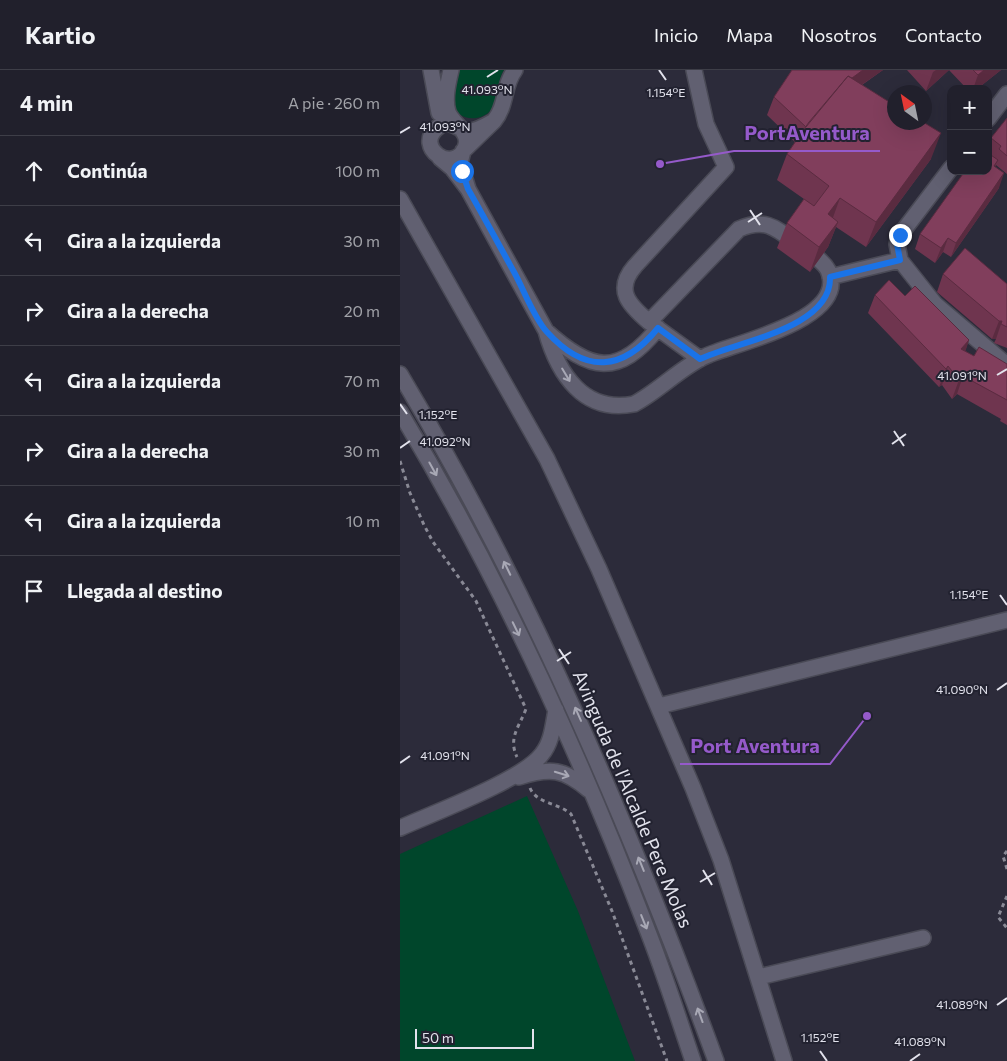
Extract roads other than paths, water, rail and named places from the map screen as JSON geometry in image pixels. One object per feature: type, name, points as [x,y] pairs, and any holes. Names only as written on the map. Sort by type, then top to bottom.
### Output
[{"type":"street","points":[[431,70],[439,111],[430,143],[432,149],[452,168],[468,189],[546,331],[551,350],[573,386],[592,400],[610,406],[634,404],[646,398],[700,359],[768,336],[817,307],[828,291],[830,277],[828,270],[820,261],[773,226],[758,223],[738,228],[730,235],[654,325],[646,342],[630,355],[613,362],[604,363],[579,358],[546,331]]},
{"type":"street","points":[[451,70],[447,104],[451,118],[466,137],[460,163],[468,189]]},
{"type":"street","points":[[440,158],[457,158],[494,121],[501,110],[509,80],[515,70]]},
{"type":"street","points":[[694,70],[706,124],[726,167],[626,278],[625,289],[628,299],[635,310],[700,359]]},
{"type":"street","points":[[992,114],[1007,94]]},
{"type":"street","points":[[433,132],[442,124],[448,123],[470,131],[494,121]]},
{"type":"street","points":[[947,173],[900,235],[897,244],[900,260],[935,304],[1007,365]]},
{"type":"street","points":[[400,191],[402,202],[546,459],[599,569],[659,706],[721,860],[784,1061]]},
{"type":"street","points":[[830,277],[900,260]]},
{"type":"street","name":"Avinguda de l'Alcalde Pere Molas","points":[[400,374],[436,434],[502,558],[575,708],[666,923],[716,1061]]},
{"type":"street","name":"Avinguda de l'Alcalde Pere Molas","points":[[400,412],[484,562],[556,710],[647,930],[693,1061]]},
{"type":"street","points":[[659,706],[1007,620]]},
{"type":"street","points":[[400,828],[498,784],[526,768],[543,753],[548,745],[556,710]]},
{"type":"street","points":[[498,784],[543,771],[560,771],[575,778],[590,791]]},
{"type":"street","points":[[759,977],[923,938]]},
{"type":"place","name":"PortAventura","points":[[660,164]]},
{"type":"place","name":"Port Aventura","points":[[867,716]]}]
